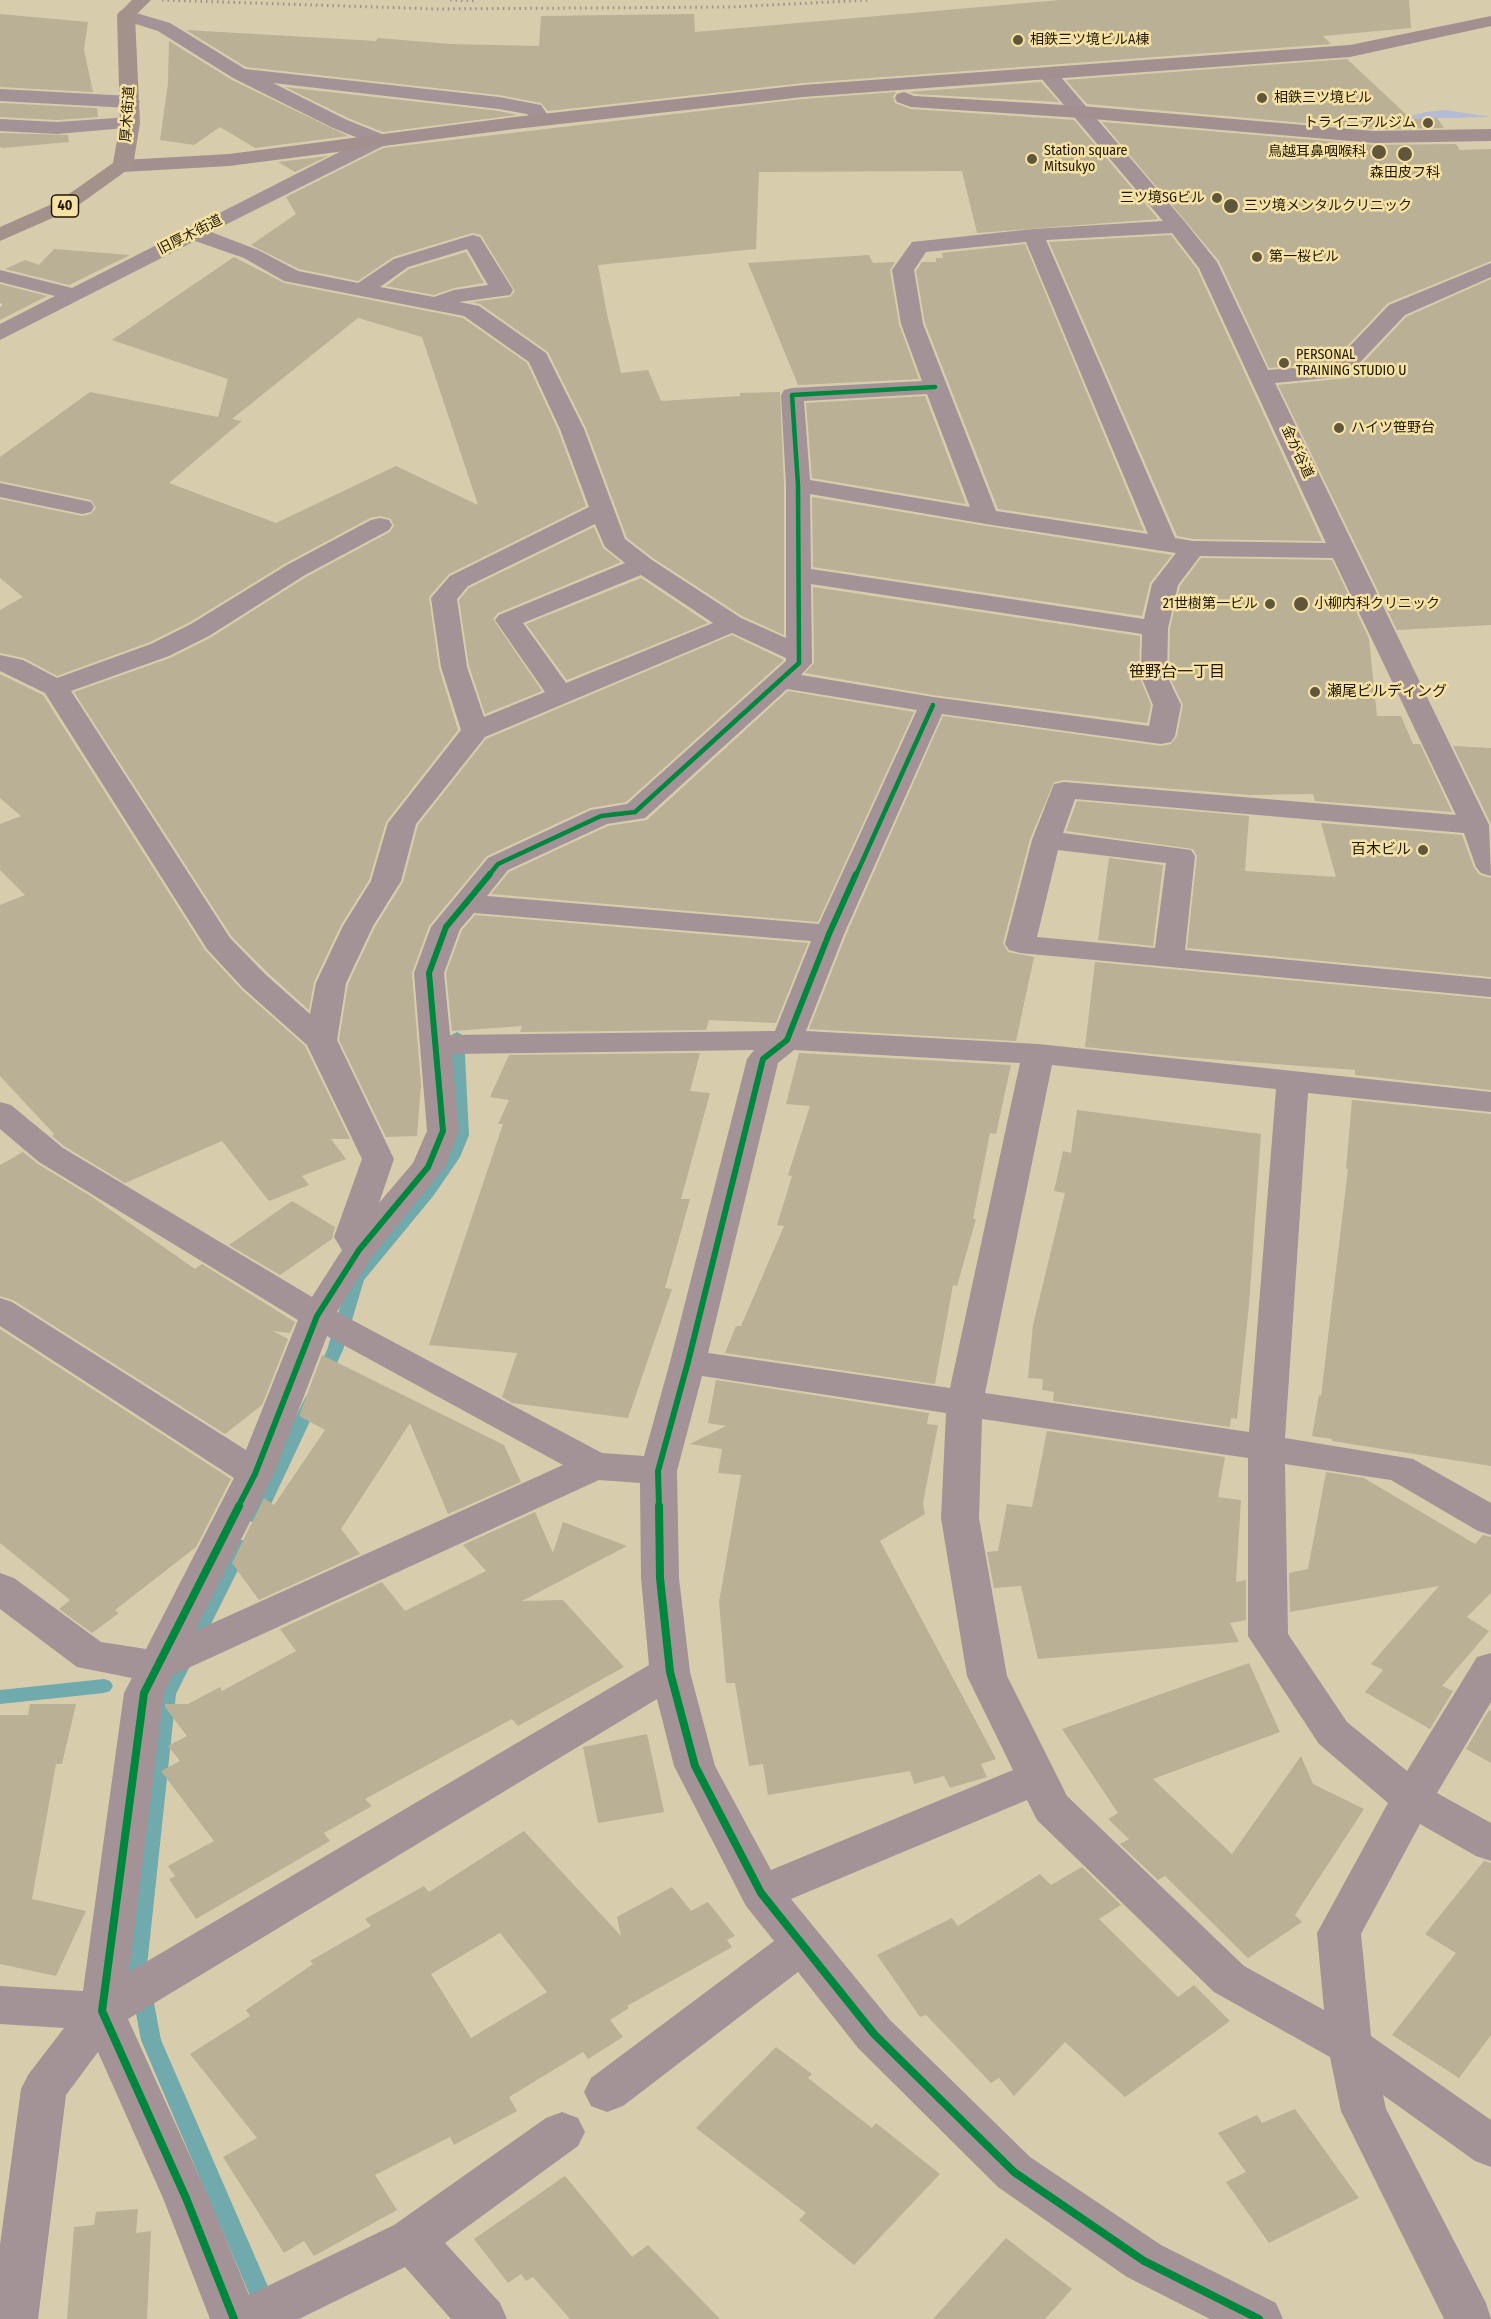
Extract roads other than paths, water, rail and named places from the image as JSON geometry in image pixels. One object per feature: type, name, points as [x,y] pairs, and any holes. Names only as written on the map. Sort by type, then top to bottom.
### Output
[{"type":"main road","points":[[126,15],[142,0]]},
{"type":"main road","name":"厚木街道","points":[[123,166],[130,123],[126,15]]},
{"type":"main road","name":"40","points":[[0,235],[66,205],[123,166]]},
{"type":"street","points":[[126,15],[164,27],[240,74],[340,124],[380,140]]},
{"type":"street","points":[[123,166],[229,160],[541,120],[802,91],[1350,51],[1491,21]]},
{"type":"street","name":"金が谷道","points":[[1047,73],[1178,226],[1209,267],[1342,551],[1475,825],[1491,867]]},
{"type":"street","points":[[240,74],[499,103],[534,109],[541,120]]},
{"type":"street","points":[[891,85],[898,95],[911,101],[1081,112],[1374,137],[1491,135]]},
{"type":"street","points":[[0,95],[130,102]]},
{"type":"street","points":[[0,125],[57,128],[130,123]]},
{"type":"street","name":"旧厚木街道","points":[[0,333],[72,294],[380,140]]},
{"type":"street","points":[[986,517],[912,324],[903,270],[919,246],[1034,235],[1178,226]]},
{"type":"street","points":[[193,233],[251,254],[292,276],[440,303],[471,311],[538,358],[572,429],[614,542],[643,565],[732,624],[791,667],[933,705],[1161,736],[1167,705],[1154,676],[1155,628],[1165,584],[1194,548]]},
{"type":"street","points":[[1034,235],[1165,544]]},
{"type":"street","points":[[363,289],[401,263],[473,242],[502,290],[454,296],[440,303]]},
{"type":"street","points":[[1261,377],[1339,371],[1397,310],[1491,269]]},
{"type":"street","points":[[0,276],[72,294]]},
{"type":"street","points":[[234,2319],[186,2198],[102,2011],[144,1693],[155,1666],[255,1474],[316,1316],[359,1250],[428,1167],[443,1131],[429,973],[446,927],[498,864],[601,816],[635,812],[791,667],[800,575],[798,486],[792,395],[935,387]]},
{"type":"street","points":[[798,486],[1194,548],[1342,551]]},
{"type":"street","points":[[0,490],[82,507]]},
{"type":"street","points":[[475,731],[454,667],[444,598],[459,580],[603,510]]},
{"type":"street","points":[[55,688],[160,650],[200,630],[296,570],[380,525]]},
{"type":"street","points":[[560,694],[508,620],[643,565]]},
{"type":"street","points":[[800,575],[1155,628]]},
{"type":"street","points":[[321,1040],[331,983],[357,926],[386,881],[402,823],[475,731],[732,624]]},
{"type":"street","points":[[0,663],[14,666],[55,688],[218,943],[254,981],[321,1040],[378,1159],[351,1237],[359,1250]]},
{"type":"street","points":[[933,705],[829,934],[787,1040],[763,1059],[688,1362],[658,1471],[660,1578],[670,1672],[695,1766],[761,1893],[874,2034],[1014,2172],[1144,2260],[1258,2319]]},
{"type":"street","points":[[1475,825],[1064,789],[1046,840],[1020,944],[1491,988]]},
{"type":"street","points":[[1046,840],[1181,856],[1169,957]]},
{"type":"street","points":[[465,903],[829,934]]},
{"type":"street","points":[[436,1045],[787,1040],[1038,1054],[1491,1102]]},
{"type":"street","points":[[1038,1054],[965,1401],[960,1518],[987,1676],[1052,1808],[1229,1979],[1350,2046],[1491,2146]]},
{"type":"street","points":[[1293,1082],[1266,1448],[1268,1636],[1333,1733],[1412,1798],[1491,1844]]},
{"type":"street","points":[[0,1112],[51,1155],[316,1316],[595,1466],[658,1471]]},
{"type":"street","points":[[0,1310],[255,1474]]},
{"type":"street","points":[[688,1362],[965,1401],[1400,1468],[1491,1521]]},
{"type":"street","points":[[0,1588],[91,1656],[155,1666],[595,1466]]},
{"type":"street","points":[[1469,2319],[1364,2111],[1350,2046],[1339,1933],[1412,1798],[1491,1668]]},
{"type":"street","points":[[14,2319],[44,2089],[102,2011],[670,1672]]},
{"type":"street","points":[[761,1893],[1037,1778]]},
{"type":"street","points":[[607,2092],[803,1943]]},
{"type":"street","points":[[0,2005],[102,2011]]},
{"type":"street","points":[[250,2319],[411,2240],[562,2132]]},
{"type":"street","points":[[411,2240],[483,2319]]},
{"type":"waterway","points":[[323,1376],[335,1350],[357,1278],[429,1192],[453,1157],[462,1135],[457,1036]]},
{"type":"waterway","points":[[256,1517],[312,1400]]},
{"type":"waterway","points":[[241,1546],[167,1694],[137,1966],[151,2040],[271,2319]]},
{"type":"waterway","points":[[0,1697],[104,1686]]},
{"type":"railway","points":[[162,0],[436,9],[730,7],[871,0]]},
{"type":"railway","points":[[450,0],[477,1]]},
{"type":"place","name":"相鉄三ツ境ビルA棟","points":[[1018,40]]},
{"type":"place","name":"相鉄三ツ境ビル","points":[[1262,98]]},
{"type":"place","name":"トライニアルジム","points":[[1428,123]]},
{"type":"place","name":"鳥越耳鼻咽喉科","points":[[1379,152]]},
{"type":"place","name":"森田皮フ科","points":[[1405,154]]},
{"type":"place","name":"Station square Mitsukyo","points":[[1032,159]]},
{"type":"place","name":"三ツ境SGビル","points":[[1217,198]]},
{"type":"place","name":"三ツ境メンタルクリニック","points":[[1231,206]]},
{"type":"place","name":"第一桜ビル","points":[[1257,257]]},
{"type":"place","name":"PERSONAL TRAINING STUDIO U","points":[[1284,363]]},
{"type":"place","name":"ハイツ笹野台","points":[[1339,428]]},
{"type":"place","name":"21世樹第一ビル","points":[[1270,604]]},
{"type":"place","name":"小柳内科クリニック","points":[[1301,604]]},
{"type":"place","name":"瀬尾ビルディング","points":[[1315,692]]},
{"type":"place","name":"百木ビル","points":[[1423,850]]},
{"type":"district","name":"笹野台一丁目","points":[[1177,673]]}]
